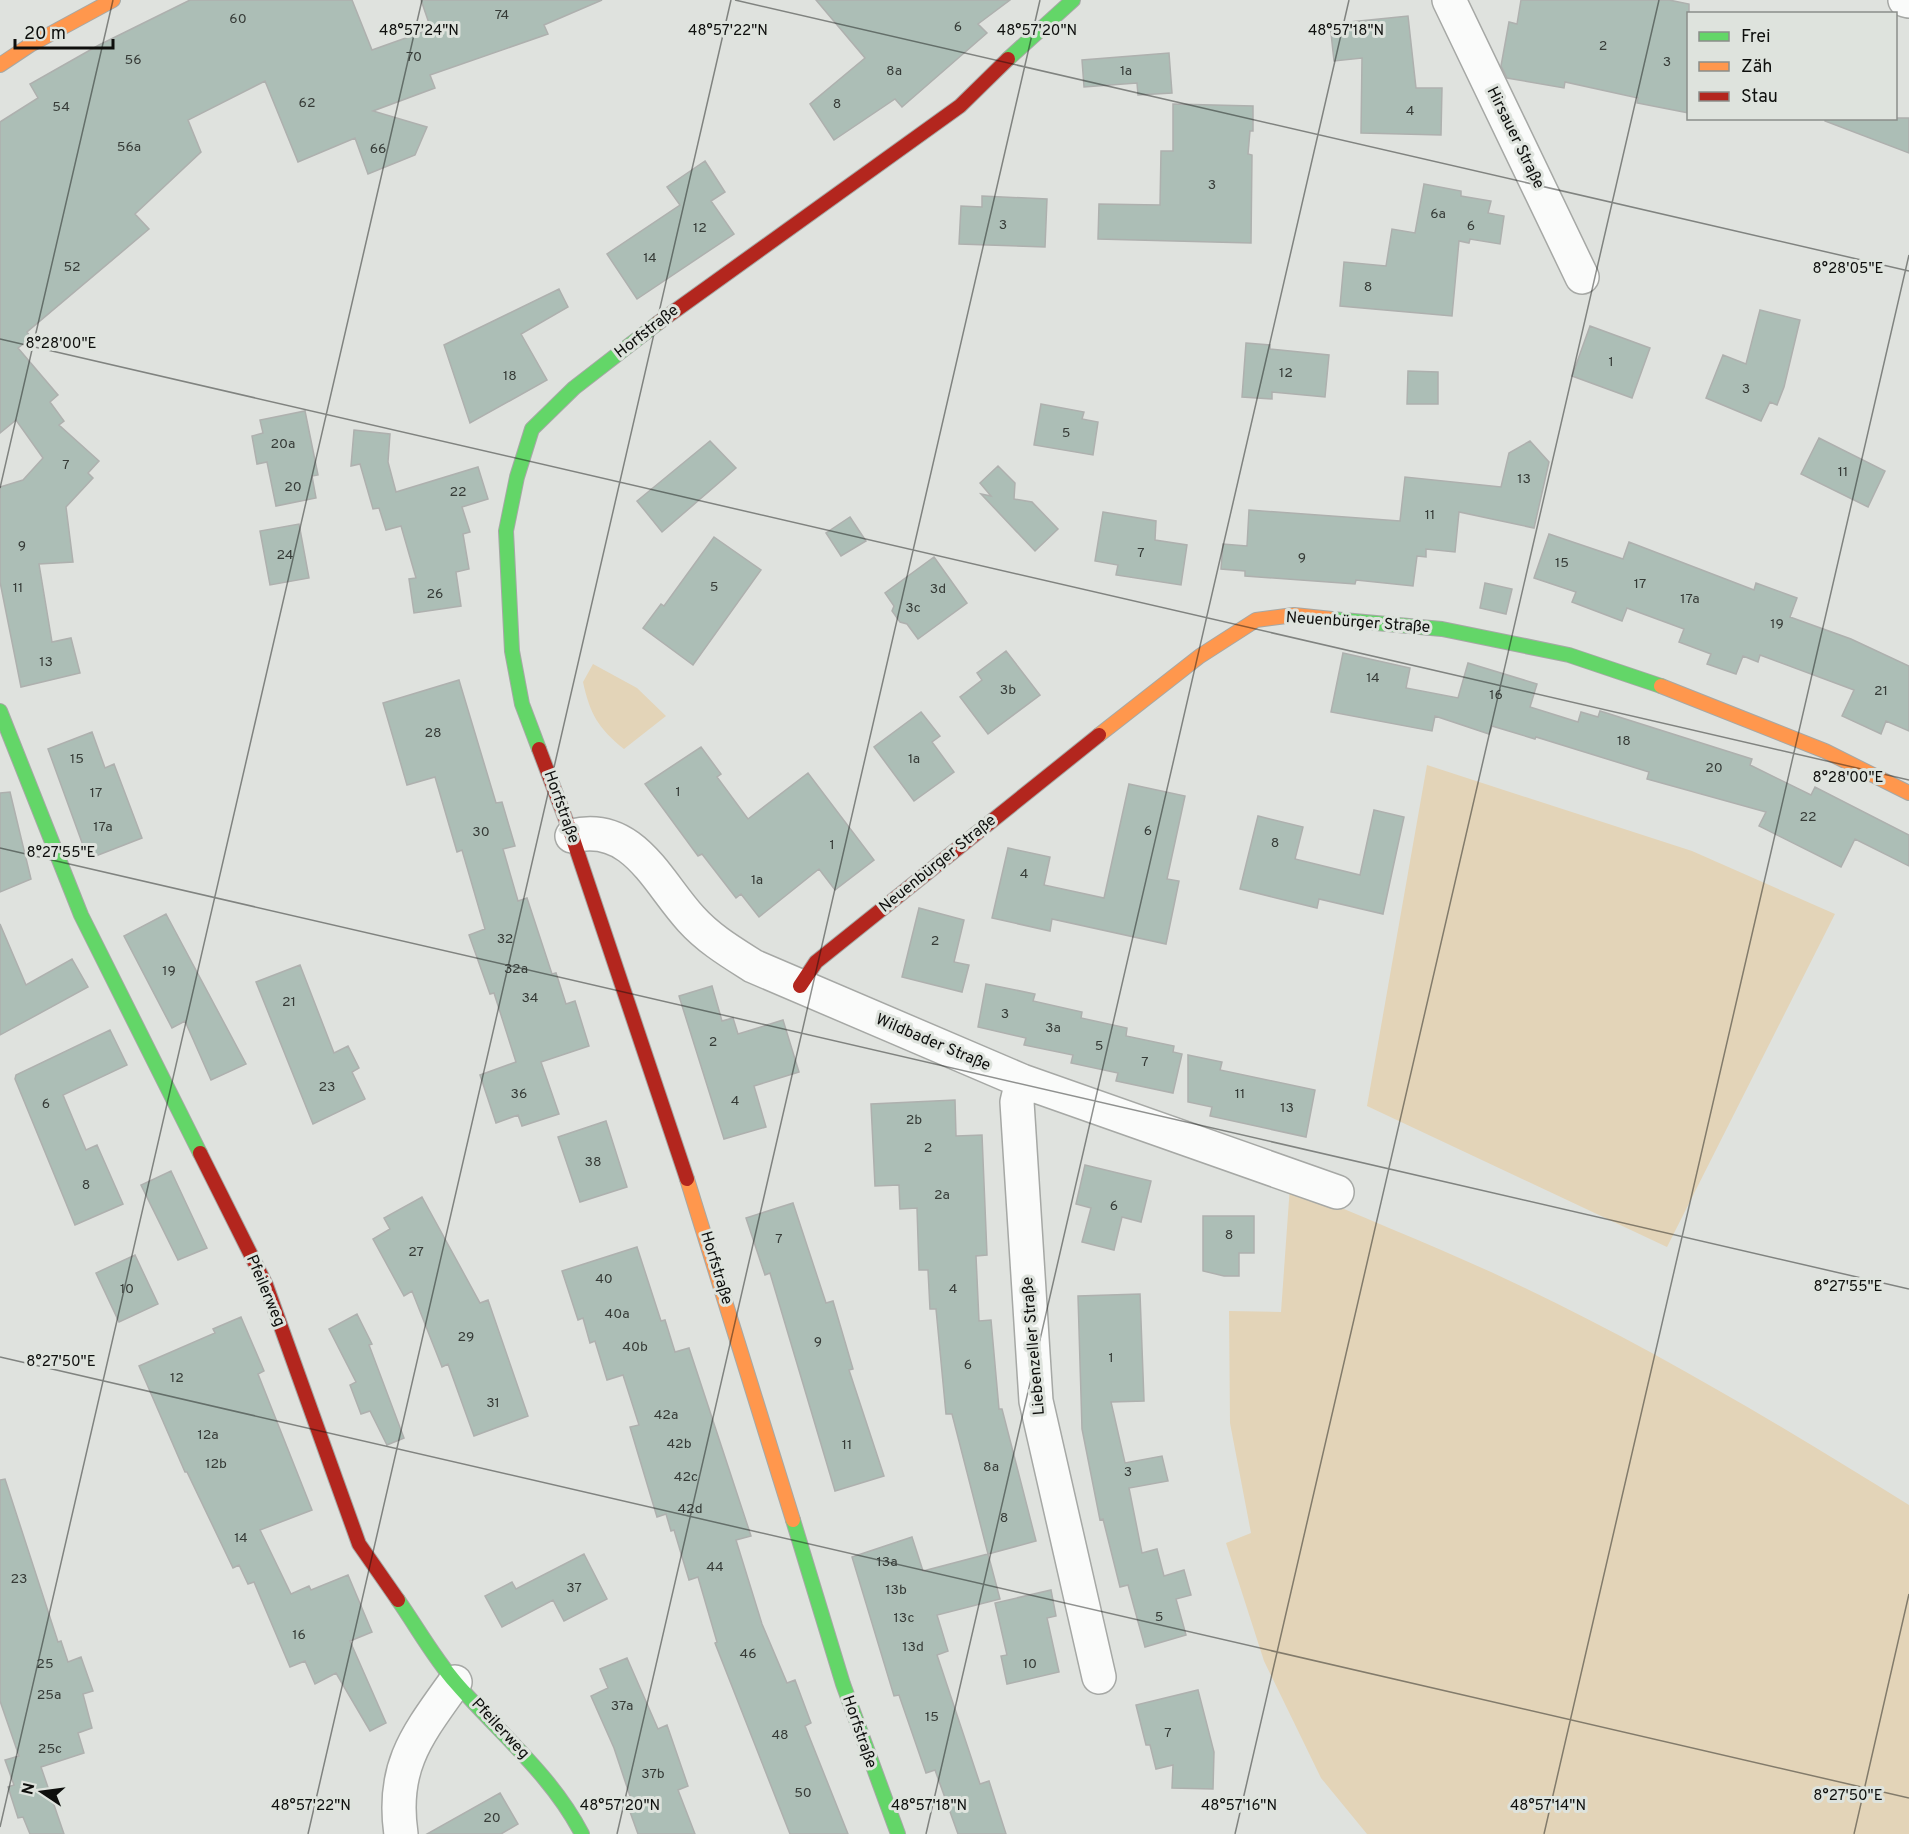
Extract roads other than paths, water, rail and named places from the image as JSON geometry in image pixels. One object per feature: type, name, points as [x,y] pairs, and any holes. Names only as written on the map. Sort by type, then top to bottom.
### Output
[{"type":"street","points":[[0,65],[51,33],[113,0]]},
{"type":"street","name":"Horfstraße","points":[[898,1834],[843,1684],[711,1252],[572,836],[522,704],[512,651],[506,531],[517,477],[532,429],[574,388],[692,297],[800,223],[960,106],[1059,10],[1073,0]]},
{"type":"street","name":"Hirsauer Straße","points":[[1449,0],[1582,277]]},
{"type":"street","name":"Neuenbürger Straße","points":[[800,986],[816,962],[1111,725],[1200,656],[1256,621],[1294,615],[1442,629],[1569,655],[1685,694],[1814,746],[1909,793]]},
{"type":"street","name":"Pfeilerweg","points":[[0,711],[81,915],[266,1285],[358,1544],[455,1682],[510,1738],[567,1804],[582,1834]]},
{"type":"street","name":"Wildbader Straße","points":[[572,836],[592,831],[610,836],[630,848],[651,866],[691,920],[719,945],[753,966],[1022,1081],[1337,1192]]},
{"type":"street","name":"Liebenzeller Straße","points":[[1022,1081],[1017,1102],[1036,1401],[1099,1677]]},
{"type":"street","points":[[400,1834],[396,1805],[402,1776],[415,1739],[455,1682]]}]
